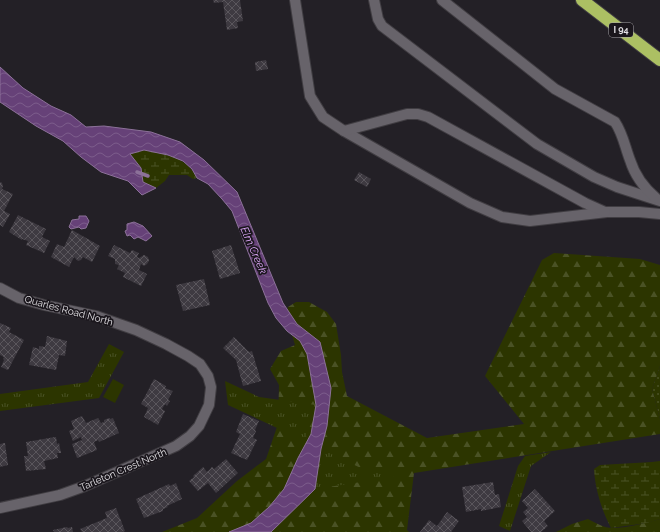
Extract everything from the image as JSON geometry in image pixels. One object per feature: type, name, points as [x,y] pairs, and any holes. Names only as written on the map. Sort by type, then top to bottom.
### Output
[{"type":"highway","name":"I 94","points":[[582,0],[660,60]]},
{"type":"street","points":[[295,0],[310,96],[323,117],[344,132],[470,203],[502,218],[530,221],[606,212],[639,212],[660,214]]},
{"type":"street","points":[[374,0],[378,19],[382,26],[536,144],[594,177],[617,187],[659,201]]},
{"type":"street","points":[[442,0],[555,89],[615,122],[621,130],[630,162],[638,179],[659,201]]},
{"type":"street","points":[[344,132],[407,114],[423,115],[585,203],[606,212]]},
{"type":"street","name":"Quarles Road North","points":[[0,288],[20,298],[44,305],[96,316],[136,330],[188,356],[200,364],[208,376],[211,387]]},
{"type":"street","name":"Tarleton Crest North","points":[[0,508],[60,495],[176,446],[190,436],[199,426],[209,405],[211,387]]},
{"type":"green space","points":[[144,150],[168,155],[181,161],[187,165],[197,178],[193,179],[187,175],[169,175],[165,181],[156,188],[143,182],[141,168],[130,154]]},
{"type":"green space","points":[[554,253],[640,259],[660,265],[660,366],[652,389],[660,419],[660,434],[414,473],[407,530],[409,532],[162,532],[197,518],[237,481],[266,459],[278,424],[279,385],[270,369],[281,351],[295,345],[292,335],[284,322],[288,307],[296,302],[309,302],[327,312],[336,324],[342,372],[347,396],[427,438],[524,424],[485,376],[542,260]]},
{"type":"green space","points":[[109,344],[124,352],[99,398],[0,411],[0,394],[88,382]]},
{"type":"green space","points":[[660,366],[660,419],[652,389]]},
{"type":"green space","points":[[113,379],[124,385],[115,403],[103,397]]},
{"type":"green space","points":[[225,381],[259,397],[316,405],[305,441],[228,405]]},
{"type":"green space","points":[[321,449],[367,471],[392,467],[394,477],[315,489]]},
{"type":"green space","points":[[551,452],[531,466],[510,531],[499,526],[518,466],[525,456]]},
{"type":"green space","points":[[660,461],[660,519],[647,523],[611,528],[600,500],[594,469],[600,465]]},
{"type":"green space","points":[[588,519],[609,528],[618,528],[643,524],[660,519],[660,532],[556,532],[572,524]]},
{"type":"water","name":"Elm Creek","points":[[0,67],[23,88],[51,106],[71,115],[86,127],[104,126],[151,132],[180,142],[204,160],[237,192],[283,303],[297,324],[320,342],[331,388],[327,426],[321,449],[315,489],[271,532],[229,532],[251,523],[269,507],[284,489],[311,434],[316,405],[307,354],[300,341],[287,331],[276,318],[268,303],[232,211],[208,184],[197,178],[192,169],[183,161],[168,155],[144,150],[130,154],[141,168],[143,182],[156,188],[142,195],[128,181],[101,172],[63,141],[36,126],[0,102]]},
{"type":"water","points":[[79,216],[86,216],[89,221],[86,228],[81,229],[79,227],[71,229],[69,227],[72,220],[79,219]]},
{"type":"water","points":[[134,222],[143,226],[152,236],[146,241],[138,237],[134,239],[130,235],[127,236],[125,231],[127,230],[127,224]]},
{"type":"building","points":[[213,0],[240,0],[243,21],[237,22],[238,28],[227,30],[223,2],[214,3]]},
{"type":"building","points":[[266,60],[268,69],[256,71],[255,62]]},
{"type":"building","points":[[359,172],[371,179],[367,187],[354,180]]},
{"type":"building","points":[[0,182],[3,186],[2,189],[13,194],[4,211],[10,214],[3,227],[0,225]]},
{"type":"building","points":[[18,215],[46,229],[42,237],[50,241],[44,253],[26,245],[28,241],[22,240],[9,232]]},
{"type":"building","points":[[72,230],[100,246],[92,262],[83,257],[78,261],[74,257],[69,267],[51,257],[57,244],[64,247]]},
{"type":"building","points":[[114,245],[130,253],[132,250],[139,253],[137,257],[139,258],[144,255],[148,257],[149,261],[147,264],[144,266],[141,264],[139,270],[147,274],[141,286],[123,277],[125,273],[117,269],[119,265],[115,264],[115,259],[108,256]]},
{"type":"building","points":[[231,245],[240,273],[220,279],[212,251]]},
{"type":"building","points":[[204,279],[210,305],[183,311],[176,285]]},
{"type":"building","points":[[0,323],[11,328],[9,332],[24,340],[8,370],[1,367],[4,357],[0,355]]},
{"type":"building","points":[[47,336],[67,341],[65,356],[59,355],[56,370],[29,365],[33,347],[39,349],[39,346],[45,347]]},
{"type":"building","points":[[234,337],[249,352],[252,351],[261,381],[243,386],[236,360],[223,348]]},
{"type":"building","points":[[154,379],[166,386],[165,388],[173,391],[168,400],[170,401],[167,406],[165,404],[162,409],[165,411],[158,425],[144,417],[148,408],[141,404]]},
{"type":"building","points":[[243,414],[259,421],[253,438],[257,440],[247,460],[231,453],[240,434],[236,432]]},
{"type":"building","points":[[82,416],[86,423],[98,418],[101,423],[104,422],[104,420],[113,418],[119,433],[99,442],[98,440],[94,442],[97,450],[77,458],[72,444],[82,440],[81,437],[73,441],[69,431],[74,429],[71,421]]},
{"type":"building","points":[[56,437],[61,453],[57,453],[58,458],[44,461],[46,469],[26,471],[24,456],[28,456],[26,442]]},
{"type":"building","points":[[5,443],[8,465],[0,467],[0,444]]},
{"type":"building","points":[[226,459],[238,473],[216,493],[208,483],[198,491],[189,481],[203,467],[207,472],[212,467],[214,469]]},
{"type":"building","points":[[493,482],[495,495],[499,494],[501,507],[466,512],[462,487]]},
{"type":"building","points":[[176,483],[182,499],[167,506],[168,507],[163,509],[163,511],[144,518],[136,499],[169,484],[170,486]]},
{"type":"building","points":[[535,489],[555,511],[544,521],[548,526],[541,532],[531,532],[522,521],[527,517],[523,512],[528,508],[522,501]]},
{"type":"building","points":[[116,508],[125,531],[82,532],[80,529],[107,518],[105,512]]},
{"type":"building","points":[[447,512],[459,521],[451,532],[420,532],[429,520],[437,526]]},
{"type":"building","points":[[72,527],[73,532],[54,532],[53,530]]},
{"type":"waterway","points":[[137,172],[148,176]]}]
